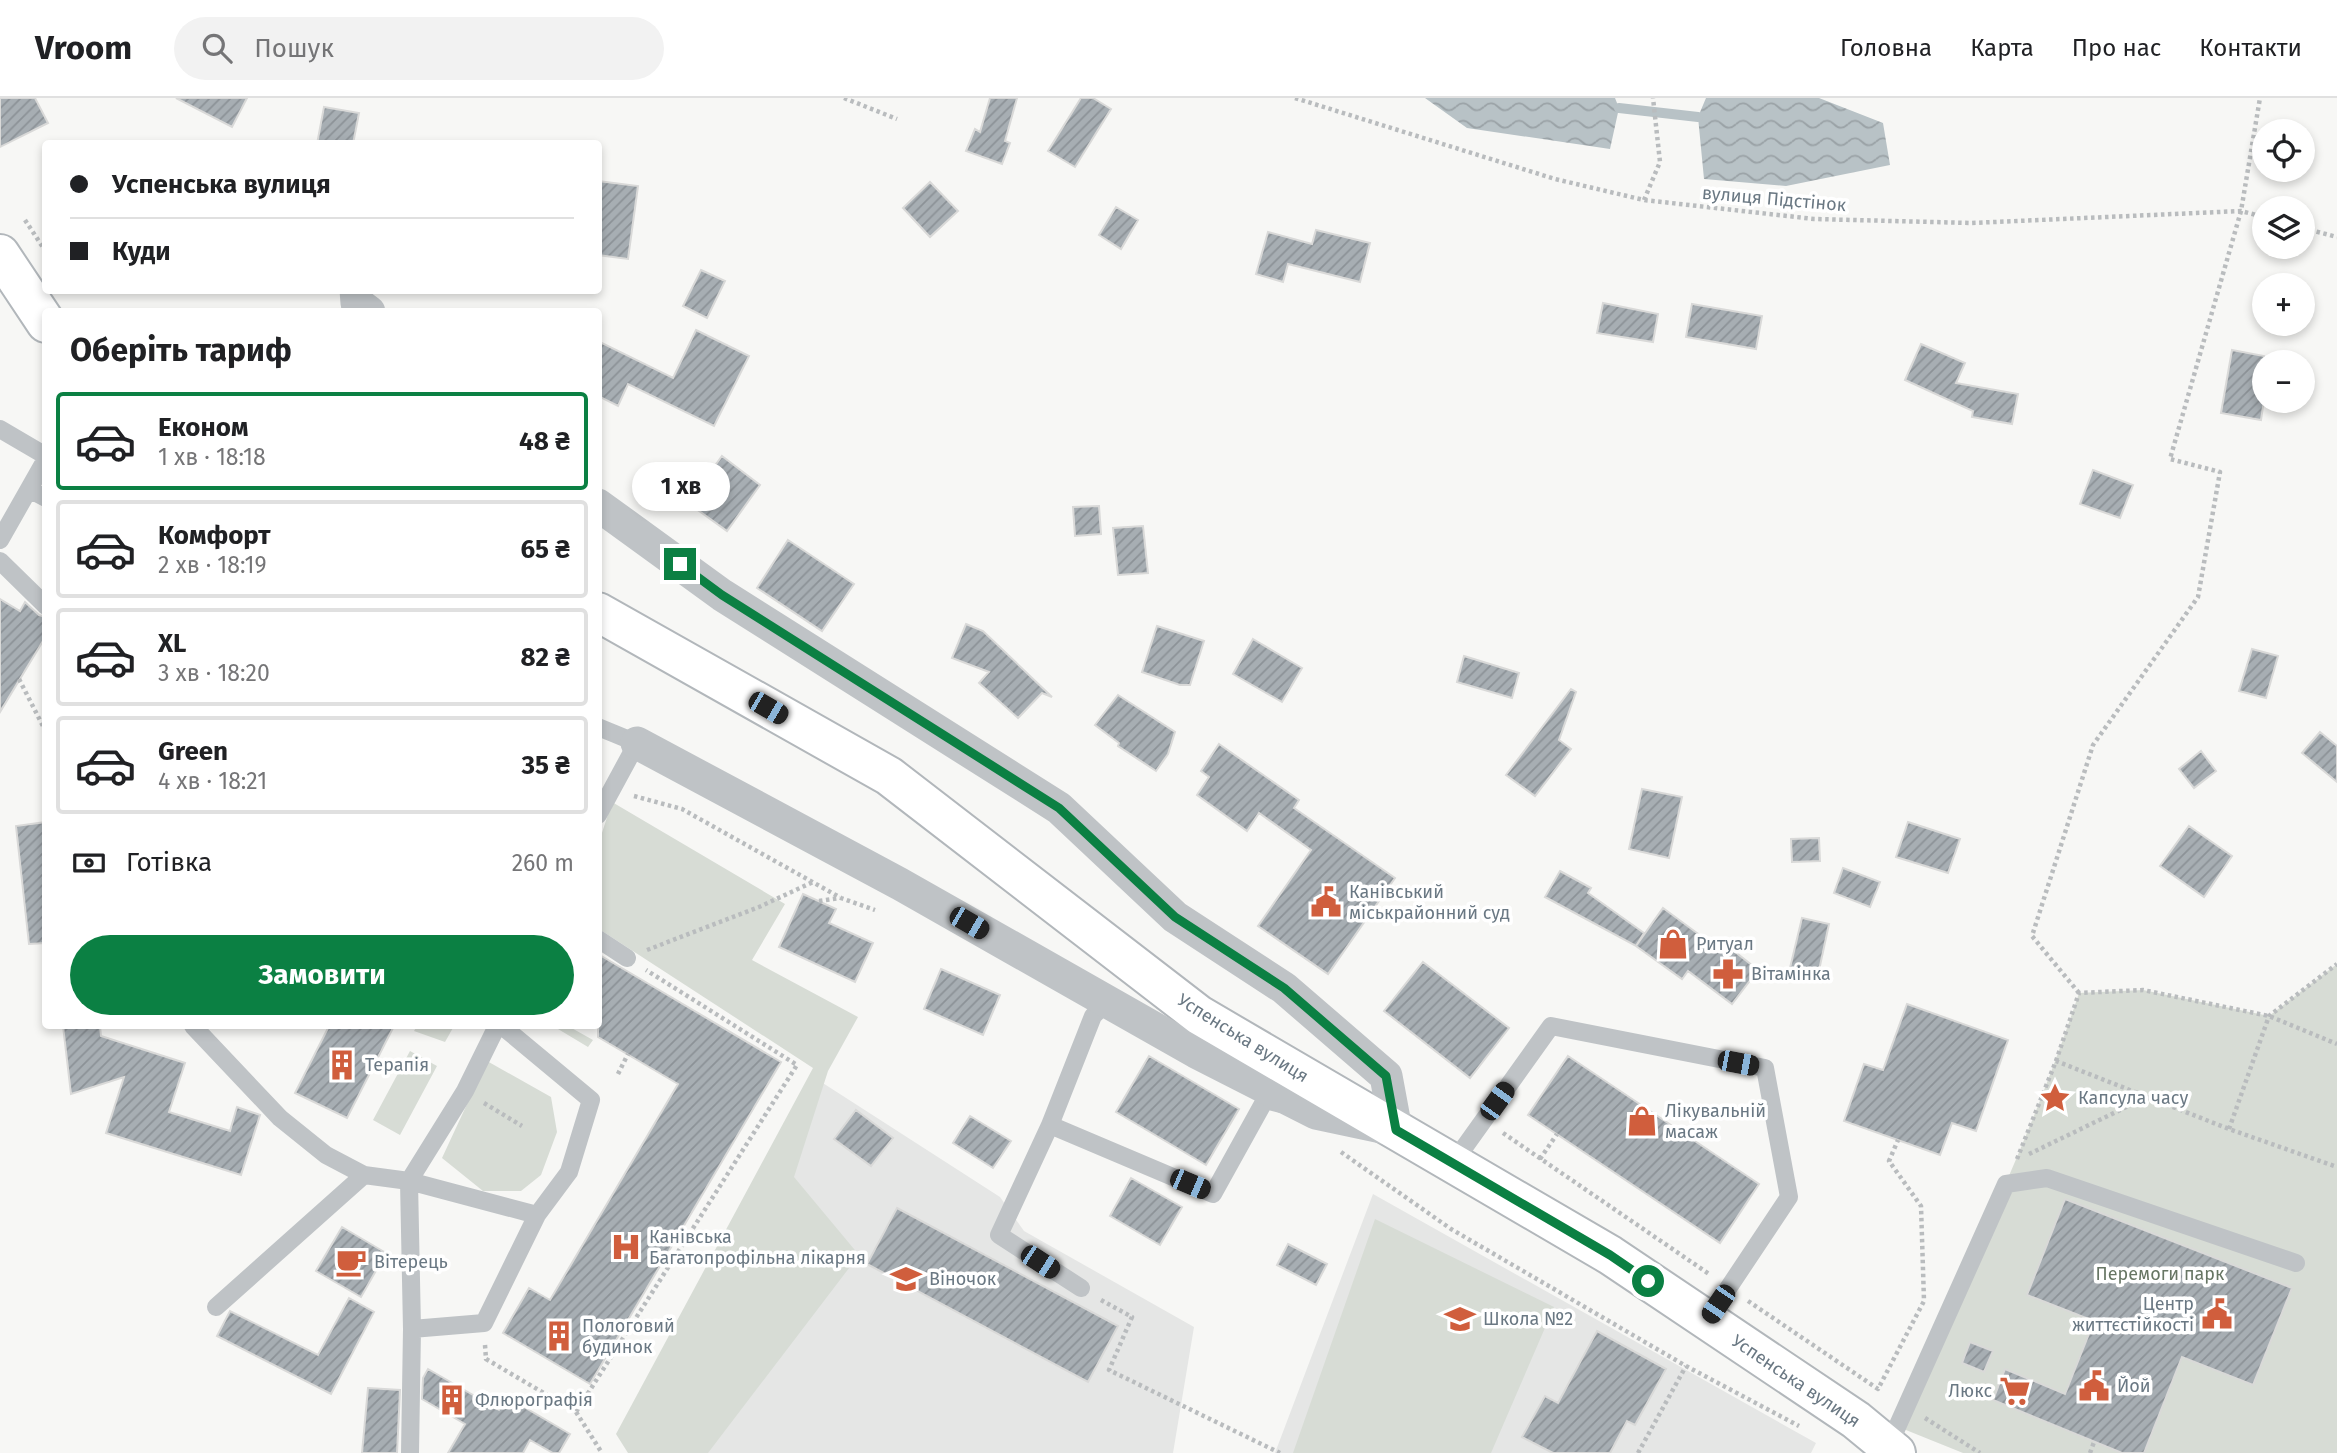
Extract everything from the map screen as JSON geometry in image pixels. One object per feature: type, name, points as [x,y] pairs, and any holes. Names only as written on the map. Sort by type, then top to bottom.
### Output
[{"type":"street","points":[[0,254],[42,317]]},
{"type":"street","points":[[602,508],[722,595],[1059,808],[1175,917],[1284,988],[1386,1076],[1396,1130],[1316,1112],[1196,1052],[900,884],[637,743]]},
{"type":"street","name":"Успенська вулиця","points":[[602,614],[889,776],[1199,1014],[1610,1255],[1856,1420],[1893,1449]]},
{"type":"lane","points":[[0,429],[42,455]]},
{"type":"lane","points":[[0,540],[42,465]]},
{"type":"lane","points":[[29,489],[42,496]]},
{"type":"lane","points":[[0,561],[42,602]]},
{"type":"lane","points":[[602,729],[637,743],[602,808]]},
{"type":"lane","points":[[602,942],[627,958]]},
{"type":"lane","points":[[1081,1288],[999,1235],[1051,1125],[1093,1016],[1107,1002]]},
{"type":"lane","points":[[1453,1163],[1551,1026],[1765,1068],[1789,1197],[1707,1320]]},
{"type":"lane","points":[[196,1029],[280,1118],[326,1155],[364,1175],[409,1181],[537,1215]]},
{"type":"lane","points":[[410,1453],[412,1329],[409,1181],[465,1091],[497,1029]]},
{"type":"lane","points":[[412,1329],[484,1323],[537,1215],[569,1172],[591,1100],[503,1029]]},
{"type":"lane","points":[[1051,1125],[1213,1194],[1265,1100],[1316,1112]]},
{"type":"lane","points":[[216,1307],[364,1175]]},
{"type":"lane","points":[[1893,1449],[2007,1184],[2047,1178],[2296,1263]]},
{"type":"path","points":[[844,98],[897,119]]},
{"type":"path","name":"вулиця Підстінок","points":[[1294,98],[1555,179],[1644,200],[1814,219],[1972,223],[2241,211],[2252,214]]},
{"type":"path","points":[[1644,200],[1660,162],[1653,98]]},
{"type":"path","points":[[2079,993],[2032,936],[2093,745],[2198,597],[2220,472],[2170,459],[2241,211],[2260,98]]},
{"type":"path","points":[[25,220],[42,246]]},
{"type":"path","points":[[2315,231],[2337,237]]},
{"type":"path","points":[[19,680],[42,724]]},
{"type":"path","points":[[627,958],[759,907],[813,882]]},
{"type":"path","points":[[819,901],[841,898]]},
{"type":"path","points":[[576,1412],[797,1065],[627,958]]},
{"type":"path","points":[[2229,1129],[2269,1016],[2337,964]]},
{"type":"path","points":[[2079,993],[2143,990],[2269,1016],[2337,1044]]},
{"type":"path","points":[[2079,993],[2056,1061],[2016,1161],[2148,1097]]},
{"type":"path","points":[[618,1073],[628,1054]]},
{"type":"path","points":[[2056,1061],[2229,1129],[2337,1167]]},
{"type":"path","points":[[465,1091],[522,1126]]},
{"type":"path","points":[[1540,1159],[1557,1134]]},
{"type":"path","points":[[1889,1161],[1898,1140]]},
{"type":"path","points":[[1081,1288],[1132,1317],[1109,1370],[1280,1453]]},
{"type":"path","points":[[484,1323],[486,1359],[576,1412],[602,1453]]},
{"type":"path","points":[[1638,1453],[1686,1366]]},
{"type":"path","points":[[2090,1453],[2094,1442]]},
{"type":"shaded area","name":"Віночок","points":[[815,1078],[1000,1197],[1024,1231],[1194,1327],[1173,1453],[629,1453]]},
{"type":"shaded area","name":"Школа №2","points":[[1373,1194],[1816,1443],[1811,1453],[1275,1453]]},
{"type":"green space","points":[[612,802],[785,904],[752,960],[858,1017],[828,1071],[794,1177],[859,1255],[708,1453],[628,1453],[616,1434],[813,1068],[602,931],[602,833]]},
{"type":"green space","name":"Перемоги парк","points":[[2337,964],[2337,1453],[1963,1453],[1896,1426],[2017,1158],[2079,993],[2143,990],[2269,1016]]},
{"type":"green space","points":[[415,1029],[452,1029],[445,1042],[414,1031]]},
{"type":"green space","points":[[558,1029],[573,1029],[593,1040],[588,1047]]},
{"type":"green space","points":[[410,1051],[437,1066],[400,1135],[373,1120]]},
{"type":"green space","points":[[487,1061],[551,1097],[557,1132],[541,1175],[521,1191],[483,1191],[442,1158]]},
{"type":"green space","points":[[1375,1219],[1554,1307],[1491,1453],[1293,1453]]},
{"type":"water","points":[[1425,98],[1615,98],[1619,108],[1610,149],[1467,128]]},
{"type":"water","points":[[1706,98],[1819,98],[1883,123],[1890,165],[1786,186],[1704,179],[1698,117]]},
{"type":"building","points":[[0,98],[35,98],[48,123],[0,147]]},
{"type":"building","points":[[176,98],[247,98],[232,127]]},
{"type":"building","points":[[990,98],[1017,98],[1005,141],[1010,143],[1002,164],[966,151],[975,129],[980,132]]},
{"type":"building","points":[[1081,98],[1093,98],[1111,109],[1075,167],[1048,151]]},
{"type":"building","points":[[324,107],[359,113],[354,140],[318,140]]},
{"type":"building","points":[[602,182],[638,186],[628,259],[602,256]]},
{"type":"building","points":[[930,182],[958,211],[930,237],[903,208]]},
{"type":"building","points":[[1116,207],[1138,220],[1121,249],[1099,235]]},
{"type":"building","points":[[1316,230],[1370,243],[1360,282],[1288,264],[1283,282],[1256,274],[1268,232],[1312,244]]},
{"type":"building","points":[[701,270],[725,281],[707,318],[683,306]]},
{"type":"building","points":[[1603,303],[1658,314],[1653,342],[1597,333]]},
{"type":"building","points":[[1692,304],[1762,316],[1756,349],[1686,337]]},
{"type":"building","points":[[696,330],[749,356],[714,426],[628,384],[618,406],[602,398],[602,343],[673,378]]},
{"type":"building","points":[[1921,344],[1965,363],[1956,383],[2018,394],[2012,424],[1972,417],[1973,411],[1905,380]]},
{"type":"building","points":[[2232,350],[2252,354],[2252,413],[2262,413],[2261,420],[2221,413]]},
{"type":"building","points":[[722,456],[760,485],[727,531],[688,503]]},
{"type":"building","points":[[2093,470],[2133,485],[2120,518],[2080,504]]},
{"type":"building","points":[[1099,506],[1101,534],[1075,536],[1073,507]]},
{"type":"building","points":[[1143,526],[1148,573],[1118,575],[1113,528]]},
{"type":"building","points":[[788,540],[854,584],[822,631],[757,588]]},
{"type":"building","points":[[0,599],[20,611],[25,602],[42,616],[42,643],[0,712]]},
{"type":"building","points":[[966,624],[983,631],[1052,697],[1042,693],[1018,718],[979,683],[989,672],[952,658]]},
{"type":"building","points":[[1157,626],[1204,641],[1190,685],[1180,685],[1142,672]]},
{"type":"building","points":[[1253,639],[1302,668],[1282,702],[1233,674]]},
{"type":"building","points":[[2252,649],[2278,656],[2266,698],[2239,691]]},
{"type":"building","points":[[1464,656],[1519,673],[1512,698],[1457,682]]},
{"type":"building","points":[[1571,689],[1576,692],[1559,740],[1571,749],[1535,796],[1506,775]]},
{"type":"building","points":[[1118,695],[1175,732],[1168,754],[1156,771],[1118,746],[1119,743],[1095,725]]},
{"type":"building","points":[[2320,732],[2337,746],[2337,782],[2302,753]]},
{"type":"building","name":"Канівський міськрайонний суд","points":[[1219,744],[1299,800],[1294,808],[1395,878],[1328,974],[1258,926],[1311,850],[1259,813],[1247,831],[1197,795],[1209,777],[1201,771]]},
{"type":"building","points":[[2201,751],[2216,771],[2194,788],[2179,769]]},
{"type":"building","points":[[1642,789],[1682,797],[1669,858],[1629,849]]},
{"type":"building","points":[[1908,822],[1960,839],[1948,873],[1896,857]]},
{"type":"building","points":[[42,823],[42,943],[29,944],[16,826]]},
{"type":"building","points":[[2189,826],[2232,856],[2204,897],[2160,866]]},
{"type":"building","points":[[1819,838],[1820,861],[1792,862],[1791,839]]},
{"type":"building","points":[[1843,868],[1880,882],[1870,907],[1834,893]]},
{"type":"building","points":[[1560,871],[1591,888],[1588,893],[1644,933],[1636,946],[1545,897]]},
{"type":"building","points":[[803,894],[836,909],[829,923],[873,943],[855,982],[779,947]]},
{"type":"building","points":[[1663,908],[1720,950],[1725,944],[1758,970],[1732,1004],[1688,971],[1682,979],[1636,946]]},
{"type":"building","points":[[1802,918],[1829,924],[1818,975],[1790,968]]},
{"type":"building","points":[[602,956],[781,1062],[590,1384],[503,1333],[529,1288],[550,1300],[678,1084],[598,1037],[598,1029],[602,1029]]},
{"type":"building","points":[[1423,962],[1509,1028],[1470,1078],[1384,1011]]},
{"type":"building","points":[[941,969],[1000,995],[983,1035],[924,1009]]},
{"type":"building","points":[[1907,1004],[2008,1040],[1976,1131],[1952,1123],[1940,1155],[1844,1121],[1864,1064],[1883,1070]]},
{"type":"building","points":[[63,1029],[100,1029],[101,1036],[185,1063],[169,1112],[230,1131],[237,1107],[260,1115],[241,1175],[106,1133],[124,1077],[71,1094]]},
{"type":"building","name":"Терапія","points":[[327,1029],[392,1029],[347,1118],[295,1093]]},
{"type":"building","points":[[1149,1056],[1239,1109],[1206,1165],[1116,1112]]},
{"type":"building","points":[[1568,1056],[1759,1184],[1720,1243],[1528,1115]]},
{"type":"building","points":[[856,1110],[893,1138],[871,1166],[834,1139]]},
{"type":"building","points":[[970,1116],[1011,1141],[993,1168],[953,1143]]},
{"type":"building","points":[[1131,1178],[1182,1207],[1160,1245],[1110,1216]]},
{"type":"building","points":[[2065,1199],[2292,1288],[2253,1385],[2182,1357],[2144,1453],[2122,1453],[1993,1400],[2005,1369],[2065,1394],[2094,1321],[2027,1295]]},
{"type":"building","points":[[897,1208],[1118,1326],[1088,1382],[867,1264]]},
{"type":"building","name":"Вітерець","points":[[342,1227],[386,1253],[361,1297],[316,1271]]},
{"type":"building","points":[[1288,1244],[1327,1264],[1316,1285],[1277,1265]]},
{"type":"building","points":[[349,1298],[374,1312],[331,1394],[217,1336],[230,1311],[318,1355]]},
{"type":"building","points":[[1597,1331],[1666,1369],[1635,1425],[1627,1421],[1610,1453],[1553,1453],[1522,1437],[1545,1396],[1558,1403]]},
{"type":"building","points":[[1970,1342],[1993,1351],[1984,1372],[1962,1363]]},
{"type":"building","points":[[428,1369],[499,1410],[507,1397],[570,1434],[559,1453],[553,1453],[530,1440],[523,1453],[448,1453],[465,1424],[422,1399],[423,1378]]},
{"type":"building","points":[[368,1388],[400,1390],[397,1453],[362,1453]]},
{"type":"waterway","points":[[1619,108],[1698,117]]},
{"type":"place","name":"Канівський міськрайонний суд","points":[[1326,902]]},
{"type":"place","name":"Ритуал","points":[[1673,944]]},
{"type":"place","name":"Вітамінка","points":[[1728,974]]},
{"type":"place","name":"Терапія","points":[[342,1065]]},
{"type":"place","name":"Капсула часу","points":[[2055,1098]]},
{"type":"place","name":"Лікувальній масаж","points":[[1642,1121]]},
{"type":"place","name":"Канівська Багатопрофільна лікарня","points":[[626,1247]]},
{"type":"place","name":"Вітерець","points":[[351,1262]]},
{"type":"place","name":"Віночок","points":[[906,1279]]},
{"type":"place","name":"Центр життєстійкості","points":[[2217,1314]]},
{"type":"place","name":"Школа №2","points":[[1460,1319]]},
{"type":"place","name":"Пологовий будинок","points":[[559,1336]]},
{"type":"place","name":"Йой","points":[[2094,1386]]},
{"type":"place","name":"Люкс","points":[[2015,1391]]},
{"type":"place","name":"Флюрографія","points":[[452,1400]]},
{"type":"route","points":[[680,564],[722,595],[1059,808],[1175,917],[1284,988],[1386,1076],[1396,1130],[1610,1255],[1648,1281]]}]
